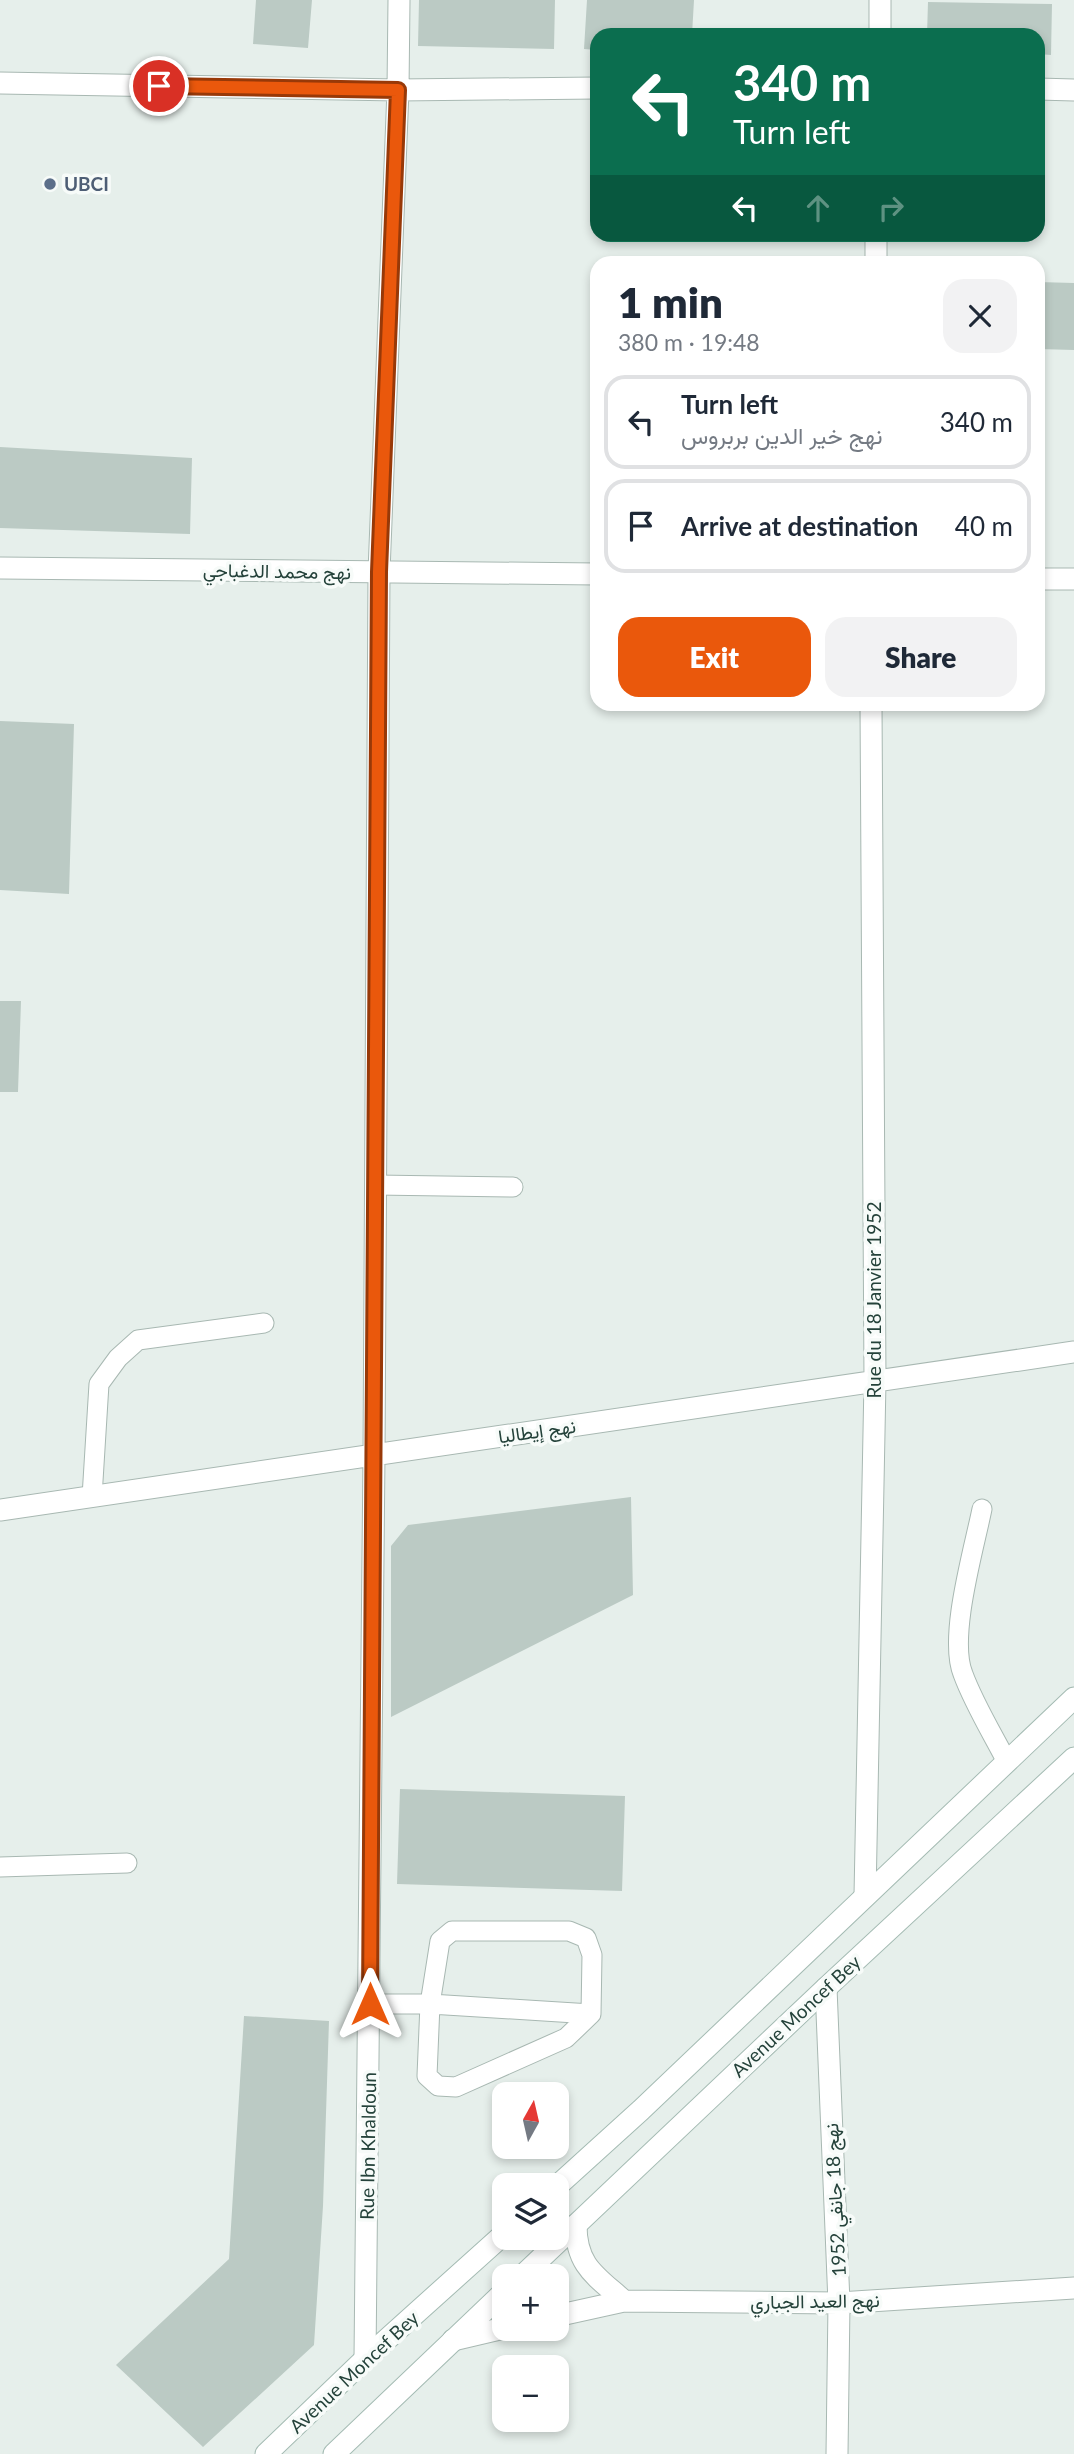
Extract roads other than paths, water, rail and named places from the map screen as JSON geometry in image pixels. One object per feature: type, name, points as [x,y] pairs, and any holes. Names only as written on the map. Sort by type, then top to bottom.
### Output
[{"type":"street","name":"Rue Ibn Khaldoun","points":[[365,2360],[370,2004],[379,572],[398,90],[399,0]]},
{"type":"street","points":[[880,0],[880,28]]},
{"type":"street","points":[[0,83],[398,90],[590,88]]},
{"type":"street","points":[[1045,89],[1074,90]]},
{"type":"street","name":"نهج محمد الدغباجي","points":[[0,568],[590,574]]},
{"type":"street","points":[[1045,579],[1074,579]]},
{"type":"street","name":"Rue du 18 Janvier 1952","points":[[865,1896],[875,1381],[871,711]]},
{"type":"street","name":"نهج إيطاليا","points":[[0,1510],[1074,1352]]},
{"type":"street","name":"Avenue Moncef Bey","points":[[569,2175],[1074,1698]]},
{"type":"street","name":"Avenue Moncef Bey","points":[[535,2264],[825,1988],[1074,1758]]},
{"type":"street","name":"نهج 18 جانفي 1952","points":[[825,1988],[839,2303],[836,2454]]},
{"type":"street","points":[[576,2225],[576,2240],[581,2259],[589,2270],[624,2301]]},
{"type":"street","name":"Avenue Moncef Bey","points":[[266,2454],[492,2245]]},
{"type":"street","name":"نهج العيد الجباري","points":[[569,2313],[624,2301],[839,2303],[1074,2288]]},
{"type":"street","points":[[334,2454],[492,2303]]},
{"type":"street","points":[[453,2340],[492,2331]]},
{"type":"lane","points":[[376,1185],[513,1187]]},
{"type":"lane","points":[[92,1497],[99,1384],[118,1358],[138,1340],[264,1323]]},
{"type":"lane","points":[[982,1508],[962,1606],[960,1662],[961,1672],[1007,1762]]},
{"type":"lane","points":[[0,1867],[127,1863]]},
{"type":"lane","points":[[452,1931],[569,1931],[586,1938],[592,1955],[591,2014],[566,2038],[456,2087],[438,2086],[427,2076],[430,2004],[440,1941],[452,1931]]},
{"type":"lane","points":[[370,2004],[430,2004],[591,2014]]},
{"type":"place","name":"UBCI","points":[[50,184]]}]
